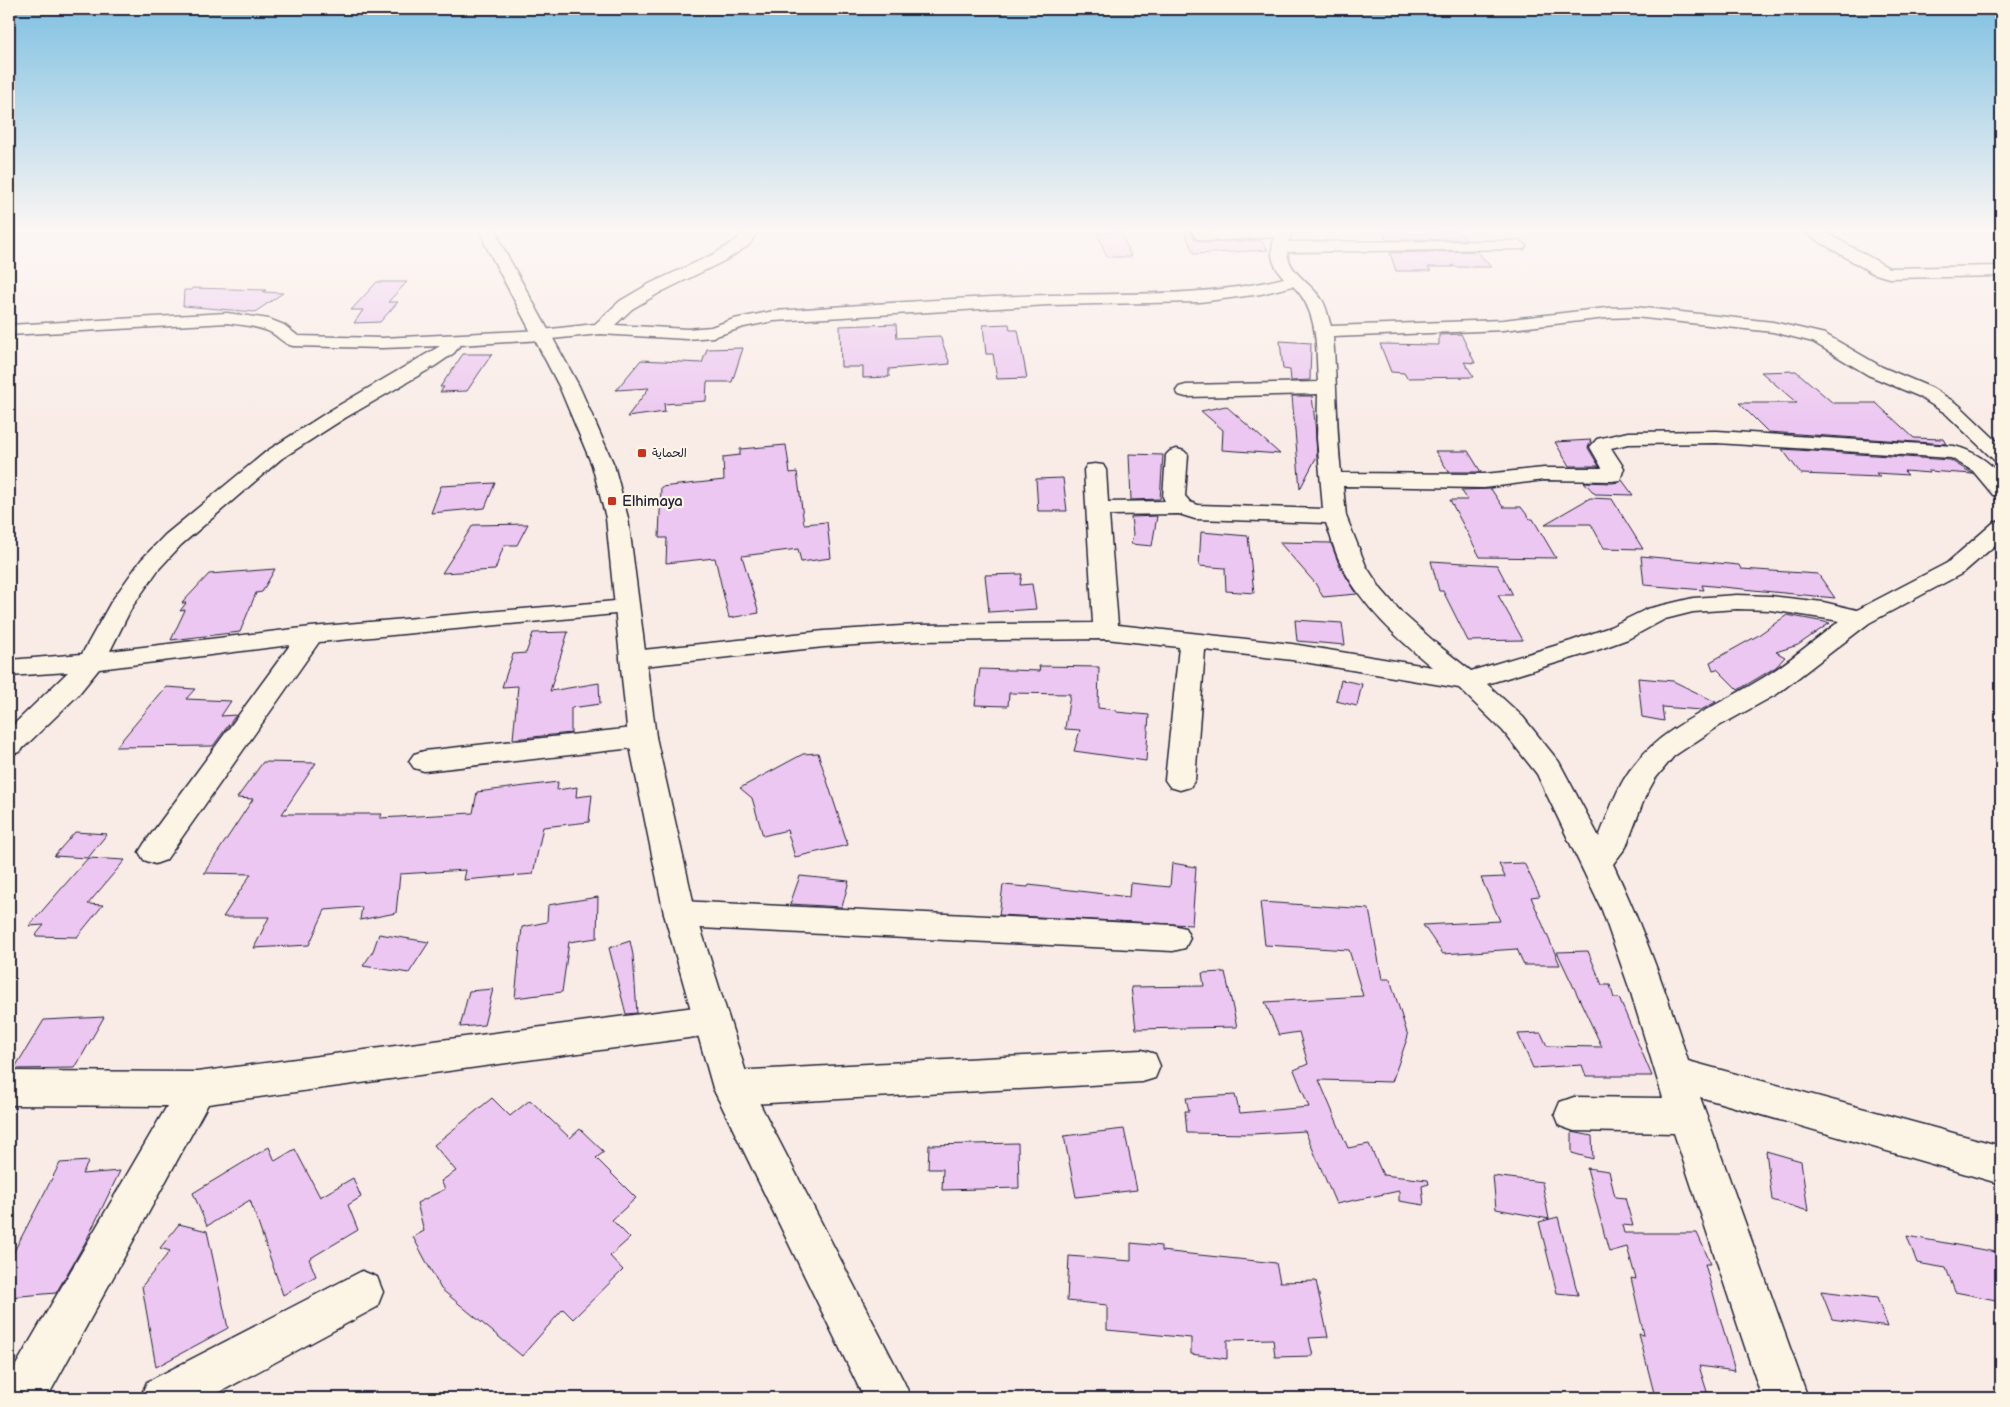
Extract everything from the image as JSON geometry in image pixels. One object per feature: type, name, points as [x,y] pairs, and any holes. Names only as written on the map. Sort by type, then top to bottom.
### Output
[{"type":"street","points":[[520,294],[569,386],[603,465],[617,518],[642,737],[680,914],[710,1020],[732,1088],[855,1336],[888,1398]]},
{"type":"street","points":[[600,329],[626,306],[646,294]]},
{"type":"street","points":[[9,330],[227,318],[263,323],[278,328],[293,341],[300,342],[382,343],[455,340],[542,335],[600,329],[687,334],[713,332],[740,323],[774,316],[1048,300],[1200,297],[1225,294]]},
{"type":"street","points":[[1309,294],[1315,302],[1324,332],[1328,388],[1327,438],[1335,516],[1354,566],[1371,593],[1392,617],[1429,651],[1467,681],[1513,724],[1549,769],[1618,910],[1649,993],[1687,1116],[1785,1398]]},
{"type":"street","points":[[1324,332],[1465,328],[1538,322],[1606,313],[1635,312],[1773,327],[1819,338],[1875,371],[1925,392],[1952,409],[2001,456]]},
{"type":"street","points":[[9,745],[66,690],[91,662],[120,607],[133,588],[150,565],[179,534],[274,455],[338,414],[428,362],[448,349],[455,340]]},
{"type":"street","points":[[1186,391],[1328,388]]},
{"type":"street","points":[[1331,479],[1484,481],[1544,474],[1612,475],[1613,468],[1600,448],[1604,443],[1628,438],[1653,436],[1717,437],[1954,452],[1972,458],[1990,474],[2001,490]]},
{"type":"street","points":[[1177,455],[1173,490],[1174,498],[1182,506],[1196,512],[1335,516]]},
{"type":"street","points":[[1095,470],[1106,631]]},
{"type":"street","points":[[1098,509],[1182,506]]},
{"type":"street","points":[[1596,862],[1610,847],[1630,797],[1643,773],[1664,749],[1709,719],[1767,688],[1860,618],[1955,568],[2001,528]]},
{"type":"street","points":[[633,660],[824,639],[917,633],[1106,631],[1292,652],[1467,681],[1580,647],[1619,633],[1656,614],[1693,605],[1738,602],[1770,603],[1823,610],[1860,618]]},
{"type":"street","points":[[9,668],[91,662],[311,635],[628,607]]},
{"type":"street","points":[[155,852],[311,635]]},
{"type":"street","points":[[1180,780],[1193,642]]},
{"type":"street","points":[[424,761],[642,737]]},
{"type":"street","points":[[680,914],[1172,938]]},
{"type":"street","points":[[9,1088],[197,1089],[710,1020]]},
{"type":"street","points":[[732,1088],[1142,1066]]},
{"type":"street","points":[[1674,1072],[1960,1155],[2001,1165]]},
{"type":"street","points":[[22,1398],[197,1089]]},
{"type":"street","points":[[1574,1114],[1687,1116]]},
{"type":"street","points":[[163,1398],[362,1292]]},
{"type":"building","points":[[184,294],[282,294],[255,312],[183,306]]},
{"type":"building","points":[[366,294],[396,294],[388,302],[398,302],[380,322],[354,323],[363,310],[351,310]]},
{"type":"building","points":[[896,324],[897,338],[940,336],[950,364],[889,369],[889,377],[863,378],[863,367],[841,367],[840,326]]},
{"type":"building","points":[[1009,324],[1010,330],[1018,330],[1027,378],[997,379],[993,354],[986,354],[983,325]]},
{"type":"building","points":[[1461,334],[1475,363],[1464,362],[1474,377],[1407,378],[1404,373],[1391,372],[1380,344],[1439,345],[1439,335]]},
{"type":"building","points":[[1280,341],[1311,343],[1310,380],[1291,381],[1290,370],[1283,369]]},
{"type":"building","points":[[743,348],[732,382],[707,382],[706,401],[664,404],[665,412],[627,417],[649,388],[616,390],[641,360],[702,363],[707,349]]},
{"type":"building","points":[[463,354],[492,354],[467,391],[440,392],[444,387],[440,387]]},
{"type":"building","points":[[1796,371],[1833,403],[1876,403],[1914,438],[1943,439],[1946,444],[1768,432],[1739,403],[1797,403],[1761,372]]},
{"type":"building","points":[[1292,396],[1312,396],[1315,422],[1317,456],[1300,489]]},
{"type":"building","points":[[1226,406],[1280,454],[1222,450],[1223,430],[1201,411]]},
{"type":"building","points":[[1591,440],[1588,448],[1599,466],[1569,466],[1555,442]]},
{"type":"building","points":[[786,445],[790,473],[797,472],[804,524],[827,522],[831,558],[801,562],[798,549],[742,556],[759,613],[729,618],[715,558],[666,563],[667,538],[659,538],[661,487],[724,480],[723,457],[740,455],[740,449]]},
{"type":"building","points":[[1782,449],[1950,460],[1973,474],[1928,471],[1930,473],[1904,471],[1908,475],[1876,473],[1880,477],[1801,474]]},
{"type":"building","points":[[1435,451],[1468,451],[1481,472],[1449,472]]},
{"type":"building","points":[[1129,454],[1163,455],[1160,499],[1131,500]]},
{"type":"building","points":[[1063,478],[1067,511],[1038,511],[1036,479]]},
{"type":"building","points":[[1622,480],[1633,495],[1595,494],[1584,482],[1612,483]]},
{"type":"building","points":[[495,483],[485,508],[431,513],[441,486]]},
{"type":"building","points":[[1491,489],[1503,507],[1521,507],[1530,519],[1533,519],[1556,558],[1480,557],[1450,500],[1468,500],[1461,490]]},
{"type":"building","points":[[1590,498],[1612,499],[1643,549],[1604,548],[1591,524],[1545,524]]},
{"type":"building","points":[[1157,516],[1152,546],[1131,544],[1133,534],[1131,517]]},
{"type":"building","points":[[528,524],[517,545],[504,545],[495,570],[442,573],[473,525]]},
{"type":"building","points":[[1201,532],[1248,536],[1254,593],[1226,591],[1225,568],[1199,566]]},
{"type":"building","points":[[1279,542],[1331,543],[1340,567],[1357,594],[1323,597],[1315,583]]},
{"type":"building","points":[[1641,556],[1739,565],[1741,569],[1818,574],[1835,598],[1702,585],[1704,590],[1644,585]]},
{"type":"building","points":[[1431,561],[1497,565],[1513,595],[1498,595],[1523,640],[1468,641],[1443,591],[1439,591]]},
{"type":"building","points":[[275,569],[262,592],[256,593],[240,632],[171,640],[185,610],[180,611],[186,603],[182,603],[209,574]]},
{"type":"building","points":[[1022,574],[1020,585],[1032,584],[1036,609],[989,612],[985,575]]},
{"type":"building","points":[[1787,615],[1830,623],[1798,645],[1776,652],[1785,657],[1776,667],[1738,690],[1717,669],[1713,670],[1710,662],[1757,636]]},
{"type":"building","points":[[1295,620],[1342,623],[1345,645],[1297,641]]},
{"type":"building","points":[[568,632],[550,691],[599,683],[600,704],[571,708],[571,733],[513,739],[518,686],[502,687],[513,654],[526,653],[533,633]]},
{"type":"building","points":[[1039,666],[1099,667],[1098,708],[1116,710],[1116,712],[1149,715],[1146,761],[1074,751],[1080,730],[1065,729],[1070,694],[1009,693],[1008,706],[975,705],[980,669],[1040,671]]},
{"type":"building","points":[[1638,678],[1673,681],[1716,702],[1701,710],[1662,707],[1664,721],[1642,717]]},
{"type":"building","points":[[1341,680],[1362,684],[1357,706],[1336,701]]},
{"type":"building","points":[[166,687],[195,689],[186,699],[231,701],[221,716],[236,715],[213,746],[116,747]]},
{"type":"building","points":[[818,753],[848,845],[795,857],[787,830],[763,836],[752,798],[740,788],[803,754]]},
{"type":"building","points":[[263,762],[316,763],[282,814],[382,814],[380,818],[473,813],[477,792],[558,782],[557,790],[577,787],[576,797],[592,795],[589,822],[543,827],[533,874],[464,880],[466,870],[400,874],[396,913],[360,920],[362,907],[325,910],[309,945],[254,948],[269,917],[223,917],[251,874],[204,873],[253,799],[237,798]]},
{"type":"building","points":[[75,832],[107,834],[88,858],[54,856]]},
{"type":"building","points":[[88,858],[125,860],[88,904],[103,905],[77,937],[35,936],[44,925],[29,926]]},
{"type":"building","points":[[1172,863],[1196,867],[1192,925],[999,915],[1003,885],[1028,887],[1029,885],[1129,897],[1130,883],[1170,887]]},
{"type":"building","points":[[1524,863],[1540,896],[1531,897],[1560,965],[1524,965],[1517,949],[1443,954],[1423,925],[1500,921],[1481,878],[1505,877],[1499,864]]},
{"type":"building","points":[[800,876],[849,881],[842,907],[790,904]]},
{"type":"building","points":[[598,897],[597,938],[569,942],[562,992],[515,998],[522,927],[547,922],[548,905]]},
{"type":"building","points":[[1260,902],[1369,909],[1382,979],[1390,979],[1408,1036],[1392,1082],[1319,1080],[1348,1148],[1369,1144],[1383,1175],[1428,1180],[1429,1184],[1422,1186],[1424,1205],[1399,1201],[1399,1191],[1336,1204],[1305,1131],[1252,1134],[1187,1133],[1185,1111],[1189,1111],[1186,1098],[1235,1095],[1240,1113],[1309,1107],[1294,1070],[1308,1064],[1299,1032],[1279,1035],[1265,1002],[1363,996],[1349,950],[1265,945]]},
{"type":"building","points":[[379,934],[429,942],[409,973],[363,966],[373,951]]},
{"type":"building","points":[[630,941],[633,955],[637,1013],[626,1014],[609,948]]},
{"type":"building","points":[[1588,951],[1602,985],[1610,985],[1614,998],[1619,998],[1652,1076],[1586,1076],[1582,1065],[1533,1068],[1518,1034],[1541,1033],[1547,1046],[1602,1047],[1557,952]]},
{"type":"building","points":[[1225,972],[1237,1027],[1136,1029],[1131,987],[1204,986],[1202,973]]},
{"type":"building","points":[[493,989],[484,1025],[460,1027],[469,991]]},
{"type":"building","points":[[104,1017],[75,1068],[14,1069],[44,1020]]},
{"type":"building","points":[[492,1098],[510,1116],[530,1100],[570,1138],[580,1129],[604,1152],[596,1158],[636,1198],[612,1220],[630,1238],[610,1256],[623,1270],[573,1319],[563,1309],[522,1356],[441,1289],[413,1237],[424,1231],[417,1203],[445,1189],[441,1181],[456,1171],[434,1145]]},
{"type":"building","points":[[1124,1129],[1137,1190],[1076,1197],[1064,1136]]},
{"type":"building","points":[[1572,1132],[1592,1136],[1593,1159],[1572,1153]]},
{"type":"building","points":[[1018,1143],[1019,1188],[942,1190],[943,1169],[928,1169],[929,1145]]},
{"type":"building","points":[[269,1147],[275,1161],[295,1149],[320,1197],[353,1178],[361,1197],[348,1205],[358,1230],[309,1259],[316,1276],[283,1295],[250,1200],[207,1226],[193,1193]]},
{"type":"building","points":[[1766,1151],[1801,1161],[1808,1211],[1772,1200]]},
{"type":"building","points":[[89,1161],[82,1174],[120,1171],[86,1241],[56,1293],[9,1297],[9,1261],[60,1163]]},
{"type":"building","points":[[1587,1168],[1609,1171],[1615,1197],[1625,1198],[1633,1226],[1622,1225],[1624,1233],[1697,1233],[1711,1264],[1705,1264],[1735,1371],[1699,1366],[1709,1398],[1654,1393],[1639,1334],[1644,1335],[1631,1278],[1636,1279],[1627,1247],[1609,1252]]},
{"type":"building","points":[[1493,1176],[1542,1182],[1549,1219],[1496,1209]]},
{"type":"building","points":[[1558,1217],[1578,1295],[1557,1293],[1539,1222]]},
{"type":"building","points":[[179,1224],[207,1231],[228,1328],[156,1367],[142,1286],[170,1251],[160,1248]]},
{"type":"building","points":[[1907,1236],[2001,1253],[2001,1301],[1955,1292],[1946,1268],[1917,1263]]},
{"type":"building","points":[[1131,1243],[1161,1246],[1161,1251],[1276,1263],[1280,1282],[1316,1281],[1328,1337],[1309,1338],[1313,1356],[1275,1357],[1273,1339],[1227,1340],[1227,1359],[1191,1354],[1191,1338],[1107,1330],[1107,1305],[1067,1301],[1069,1256],[1131,1261]]},
{"type":"building","points":[[1821,1291],[1877,1298],[1888,1327],[1832,1319]]},
{"type":"place","name":"الحماية","points":[[642,453]]},
{"type":"place","name":"Elhimaya","points":[[612,501]]}]
